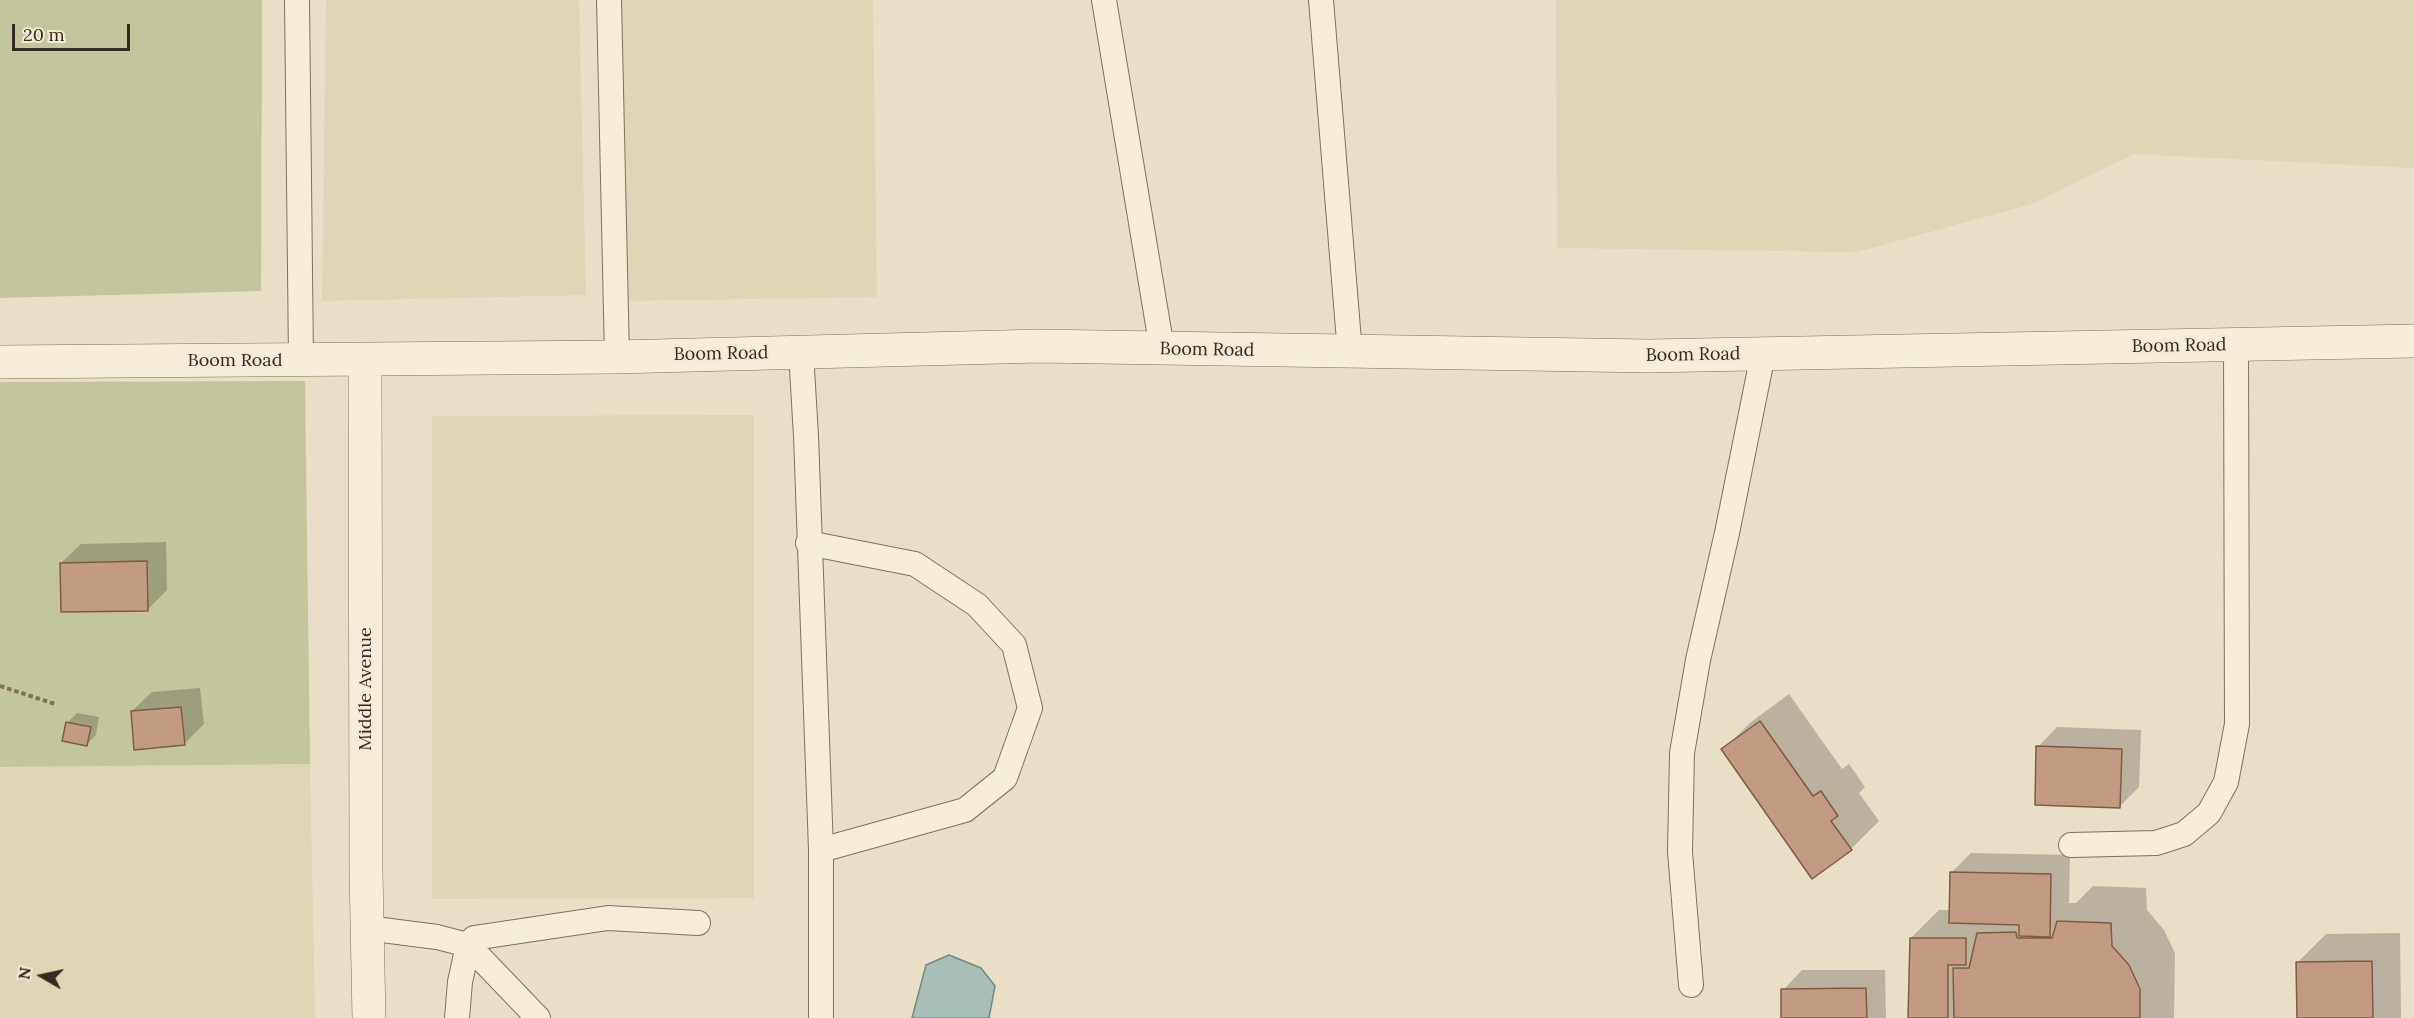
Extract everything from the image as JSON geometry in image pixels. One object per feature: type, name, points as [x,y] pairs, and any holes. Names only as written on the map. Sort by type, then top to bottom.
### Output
[{"type":"street","name":"Boom Road","points":[[0,362],[617,357],[1039,346],[1350,353],[1649,356],[2414,341]]},
{"type":"street","name":"Middle Avenue","points":[[365,360],[369,1018]]},
{"type":"lane","points":[[297,0],[301,360]]},
{"type":"lane","points":[[609,0],[617,357]]},
{"type":"lane","points":[[1104,0],[1162,349]]},
{"type":"lane","points":[[1321,0],[1350,353]]},
{"type":"lane","points":[[2071,845],[2156,843],[2184,834],[2209,813],[2226,783],[2237,724],[2236,345]]},
{"type":"lane","points":[[801,352],[821,850],[821,1018]]},
{"type":"lane","points":[[1691,985],[1680,852],[1682,753],[1698,660],[1727,533],[1763,354]]},
{"type":"lane","points":[[808,543],[915,564],[977,605],[1014,645],[1030,708],[1005,778],[965,810],[821,850]]},
{"type":"lane","points":[[457,1018],[460,982],[468,945],[474,938],[608,918],[698,923]]},
{"type":"lane","points":[[367,928],[437,937],[468,945],[538,1018]]},
{"type":"path","points":[[0,686],[55,704]]},
{"type":"shaded area","points":[[326,0],[579,0],[586,295],[322,301]]},
{"type":"shaded area","points":[[619,0],[873,0],[877,297],[623,301]]},
{"type":"shaded area","points":[[1556,0],[2414,0],[2414,168],[2134,154],[2032,204],[1857,252],[1557,248]]},
{"type":"shaded area","points":[[754,415],[754,898],[432,899],[432,416]]},
{"type":"shaded area","points":[[310,764],[315,1018],[0,1018],[0,767]]},
{"type":"green space","points":[[0,0],[262,0],[261,291],[0,298]]},
{"type":"green space","points":[[305,381],[310,764],[0,767],[0,382]]},
{"type":"water","points":[[949,955],[981,968],[995,986],[989,1018],[912,1018],[926,965]]},
{"type":"building","points":[[147,561],[148,611],[61,612],[60,563]]},
{"type":"building","points":[[181,707],[185,745],[134,750],[131,711]]},
{"type":"building","points":[[1760,721],[1813,796],[1821,791],[1838,816],[1831,821],[1852,850],[1812,879],[1721,749]]},
{"type":"building","points":[[66,722],[91,727],[87,746],[62,741]]},
{"type":"building","points":[[2036,746],[2122,749],[2120,808],[2035,805]]},
{"type":"building","points":[[1950,872],[2051,874],[2050,937],[2019,936],[2019,925],[1949,923]]},
{"type":"building","points":[[2057,921],[2111,923],[2112,946],[2129,965],[2140,989],[2140,1018],[1954,1018],[1953,968],[1969,968],[1977,933],[2016,932],[2017,938],[2052,938]]},
{"type":"building","points":[[1910,938],[1966,938],[1966,965],[1948,965],[1948,1018],[1908,1018]]},
{"type":"building","points":[[2372,961],[2373,1018],[2297,1018],[2296,962]]},
{"type":"building","points":[[1866,988],[1867,1018],[1781,1018],[1781,989]]}]
